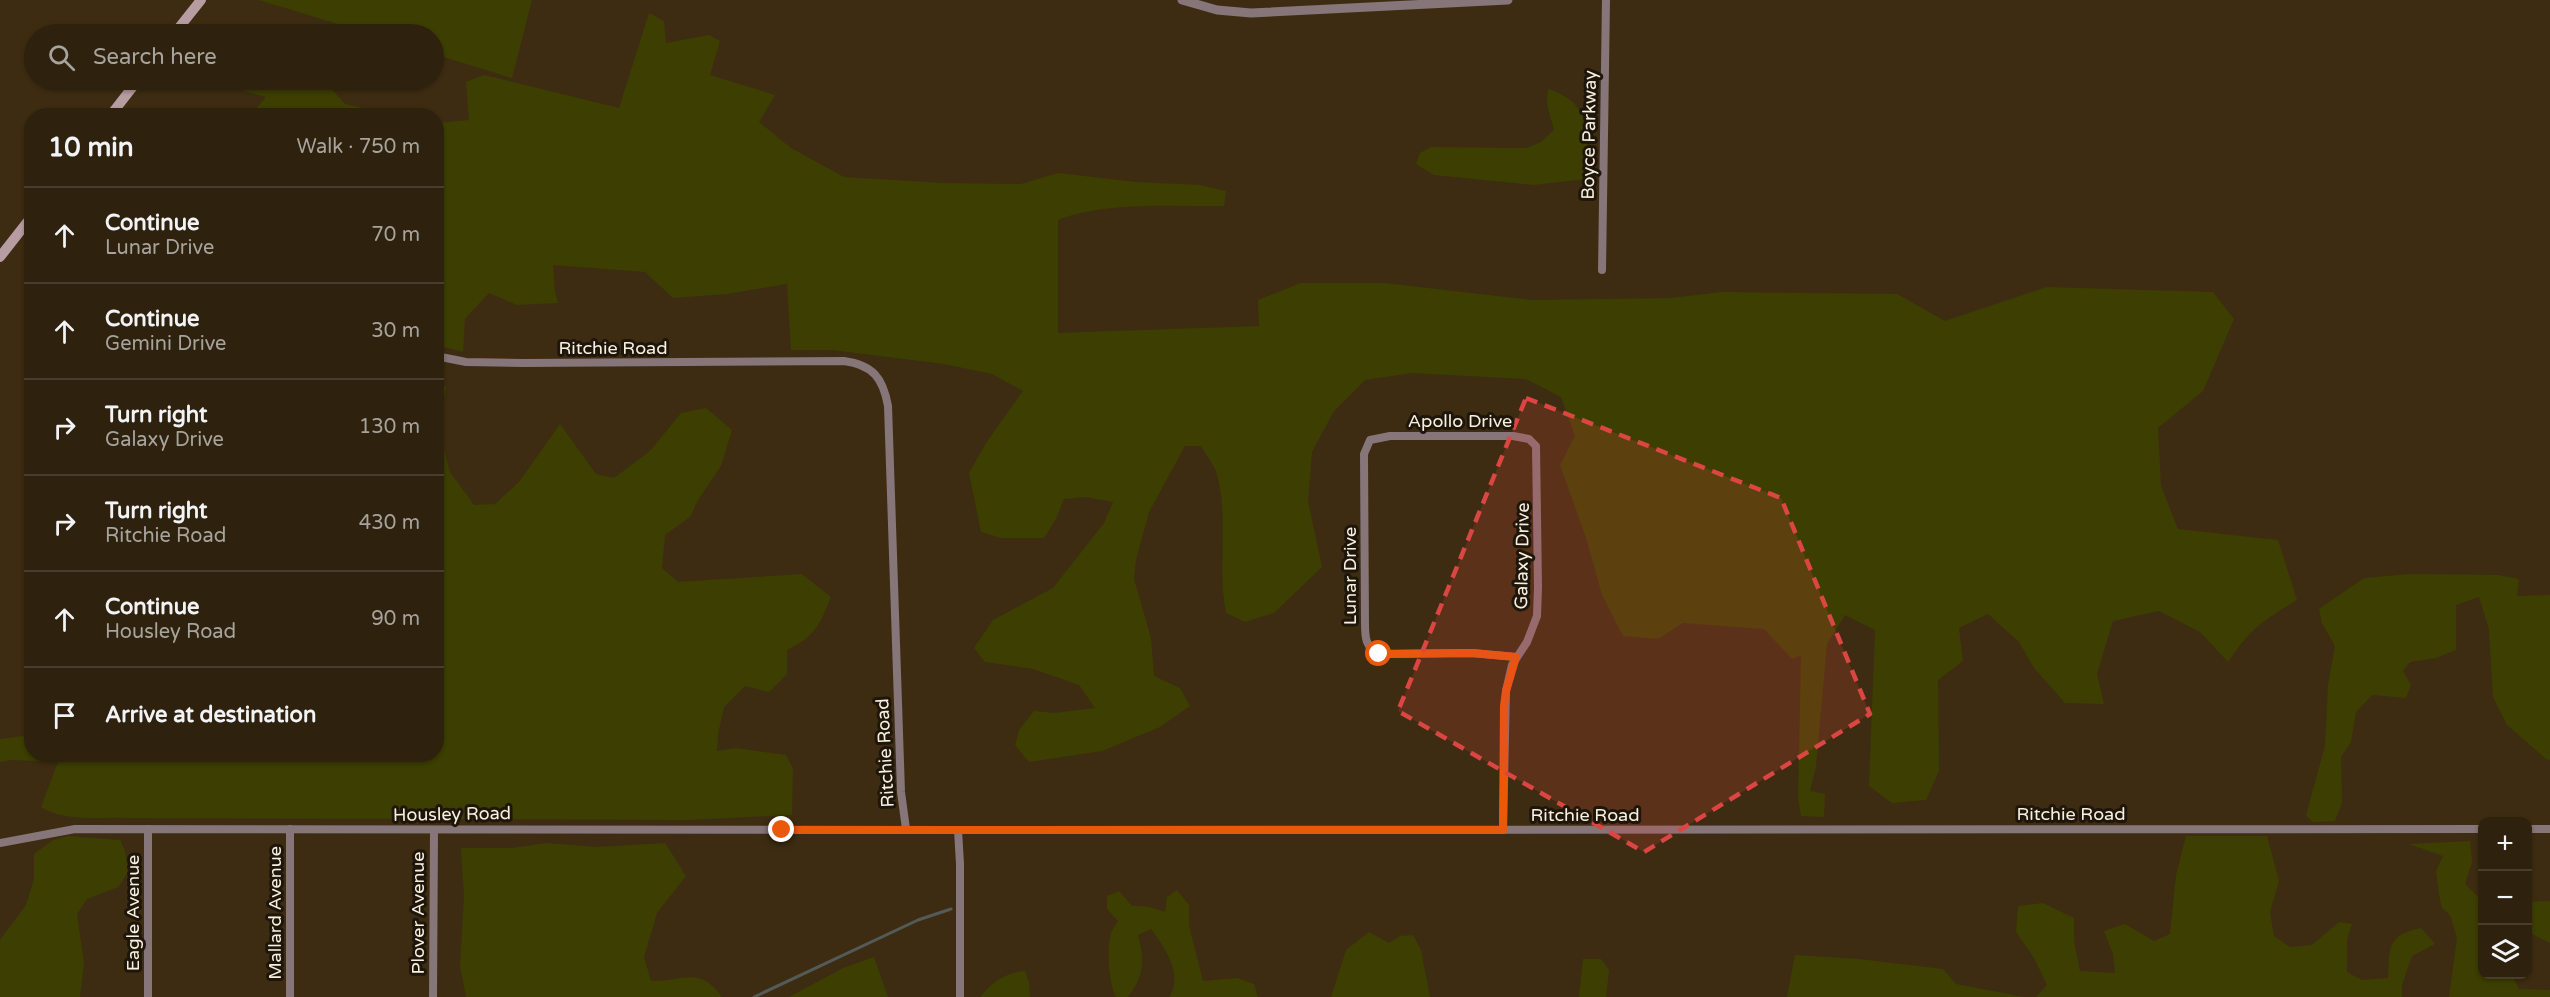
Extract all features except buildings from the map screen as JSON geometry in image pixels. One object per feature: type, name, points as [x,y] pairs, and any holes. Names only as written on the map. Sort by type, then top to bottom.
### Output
[{"type":"main road","points":[[182,24],[201,0]]},
{"type":"main road","points":[[117,108],[131,90]]},
{"type":"main road","points":[[0,257],[24,226]]},
{"type":"street","points":[[1182,0],[1217,10],[1251,13],[1508,0]]},
{"type":"street","name":"Boyce Parkway","points":[[1602,270],[1606,0]]},
{"type":"street","name":"Ritchie Road","points":[[444,358],[466,362],[523,363],[844,361],[866,366],[877,374],[884,387],[888,406],[901,792],[906,829],[2478,829]]},
{"type":"street","name":"Apollo Drive","points":[[1373,439],[1390,436],[1514,436],[1529,439],[1536,446],[1538,455]]},
{"type":"street","name":"Lunar Drive","points":[[1373,439],[1366,446],[1364,454],[1366,641],[1373,651],[1379,654],[1472,653],[1516,657]]},
{"type":"street","name":"Galaxy Drive","points":[[1503,830],[1504,706],[1516,657],[1527,642],[1537,616],[1538,455]]},
{"type":"street","name":"Eagle Avenue","points":[[148,829],[148,997]]},
{"type":"street","name":"Housley Road","points":[[0,843],[62,830],[906,829]]},
{"type":"street","points":[[2532,829],[2550,829]]},
{"type":"street","name":"Mallard Avenue","points":[[290,830],[290,997]]},
{"type":"street","name":"Plover Avenue","points":[[433,997],[434,830]]},
{"type":"street","points":[[958,830],[960,997]]},
{"type":"highlighted area","points":[[1526,398],[1781,498],[1870,714],[1644,852],[1398,711]]},
{"type":"shaded area","points":[[259,0],[532,0],[512,78],[444,57],[444,24],[338,24]]},
{"type":"shaded area","points":[[649,13],[664,21],[666,43],[709,35],[720,41],[710,75],[775,95],[759,122],[791,148],[844,177],[943,183],[1021,184],[1058,173],[1136,182],[1200,185],[1226,191],[1224,206],[1118,207],[1077,214],[1058,220],[1058,333],[1259,326],[1258,300],[1301,283],[1384,283],[1532,300],[1670,298],[1722,292],[1897,294],[1945,321],[2047,287],[2213,292],[2234,319],[2203,391],[2158,428],[2161,486],[2178,529],[2278,540],[2297,600],[2258,626],[2228,662],[2200,632],[2159,611],[2113,621],[2097,674],[2104,704],[2065,703],[2034,668],[2019,642],[1988,614],[1959,628],[1963,661],[1938,680],[1939,771],[1926,800],[1892,803],[1869,786],[1875,630],[1845,615],[1827,644],[1816,766],[1810,791],[1825,794],[1824,817],[1801,816],[1798,797],[1801,655],[1792,659],[1764,629],[1683,623],[1658,639],[1623,636],[1602,595],[1586,538],[1560,465],[1575,436],[1561,397],[1526,379],[1412,373],[1365,380],[1334,411],[1312,452],[1308,501],[1322,567],[1274,613],[1245,622],[1226,613],[1222,579],[1222,508],[1217,474],[1201,446],[1185,446],[1149,512],[1136,560],[1134,579],[1151,638],[1154,676],[1180,688],[1190,706],[1160,727],[1102,751],[1029,762],[1015,745],[1019,730],[1034,711],[1054,713],[1095,708],[1079,685],[1033,669],[985,662],[974,648],[993,620],[1053,588],[1104,523],[1113,502],[1086,497],[1064,499],[1056,519],[1044,538],[1001,538],[981,532],[969,473],[986,443],[1023,391],[992,374],[944,364],[832,350],[791,350],[787,284],[727,294],[673,298],[645,272],[553,265],[558,303],[517,305],[489,293],[465,319],[463,352],[444,347],[444,122],[469,120],[466,82],[484,75],[619,108]]},
{"type":"shaded area","points":[[1548,89],[1574,104],[1581,114],[1587,137],[1586,179],[1534,185],[1434,175],[1416,164],[1420,153],[1431,147],[1527,148],[1541,142],[1554,130],[1547,104]]},
{"type":"shaded area","points":[[242,90],[332,90],[345,104],[362,108],[257,108],[266,97]]},
{"type":"shaded area","points":[[706,408],[732,430],[721,466],[698,500],[690,517],[665,535],[662,568],[678,582],[802,574],[831,597],[815,629],[804,640],[787,650],[787,674],[769,692],[745,686],[724,707],[718,734],[717,751],[736,748],[786,755],[793,769],[792,815],[689,820],[95,818],[60,815],[41,807],[58,762],[444,762],[444,449],[450,472],[474,505],[495,504],[519,482],[560,424],[596,474],[614,478],[650,451],[681,413]]},
{"type":"shaded area","points":[[2410,574],[2499,575],[2519,579],[2517,596],[2550,595],[2550,760],[2507,725],[2493,697],[2489,630],[2479,597],[2456,605],[2456,650],[2436,658],[2410,662],[2403,671],[2411,685],[2406,698],[2372,695],[2356,712],[2351,742],[2341,757],[2342,803],[2335,821],[2313,822],[2306,815],[2325,746],[2328,685],[2335,646],[2322,623],[2319,609],[2364,578]]},
{"type":"shaded area","points":[[24,736],[24,761],[0,762],[0,739]]},
{"type":"shaded area","points":[[68,836],[120,840],[125,851],[128,873],[118,887],[87,899],[77,914],[84,963],[80,997],[0,997],[0,940],[26,905],[34,879],[34,854],[53,840]]},
{"type":"shaded area","points":[[2186,836],[2267,836],[2279,881],[2270,912],[2274,936],[2290,947],[2312,945],[2339,922],[2352,924],[2347,940],[2347,972],[2362,980],[2388,978],[2392,944],[2401,935],[2421,928],[2435,944],[2412,956],[2402,985],[2402,997],[2036,997],[2047,985],[2034,958],[2016,932],[2018,906],[2043,903],[2074,918],[2074,941],[2080,971],[2115,973],[2113,954],[2104,931],[2125,924],[2154,941],[2170,934],[2176,875]]},
{"type":"shaded area","points":[[2470,841],[2472,862],[2465,884],[2478,897],[2478,979],[2514,979],[2519,989],[2550,990],[2550,997],[2449,997],[2457,938],[2450,915],[2442,908],[2439,895],[2436,871],[2443,856],[2409,844]]},
{"type":"shaded area","points":[[547,843],[596,847],[665,843],[686,876],[657,913],[644,957],[651,981],[698,978],[714,987],[722,997],[466,997],[460,966],[464,896],[461,848],[512,848]]},
{"type":"shaded area","points":[[1177,890],[1189,905],[1189,926],[1203,981],[1237,978],[1254,984],[1258,997],[1169,997],[1173,989],[1174,971],[1167,953],[1151,929],[1138,935],[1142,953],[1142,968],[1137,982],[1128,997],[1116,997],[1110,975],[1109,940],[1118,921],[1107,909],[1107,896],[1119,891],[1132,906],[1148,907],[1165,912],[1167,897]]},
{"type":"shaded area","points":[[2550,901],[2550,943],[2532,934],[2532,902]]},
{"type":"shaded area","points":[[1369,932],[1389,943],[1400,936],[1413,935],[1421,950],[1430,997],[1331,997],[1346,950]]},
{"type":"shaded area","points":[[1795,955],[1859,959],[1943,969],[1956,984],[2024,997],[1787,997]]},
{"type":"shaded area","points":[[874,957],[888,997],[789,997],[843,968]]},
{"type":"shaded area","points":[[1583,959],[1601,959],[1609,970],[1606,997],[1579,997]]},
{"type":"shaded area","points":[[1025,971],[1029,982],[1030,997],[980,997],[1000,979]]},
{"type":"waterway","points":[[754,997],[918,920],[951,909]]},
{"type":"route","points":[[782,830],[1503,830],[1504,706],[1512,665],[1516,657],[1472,653],[1379,654]]}]
